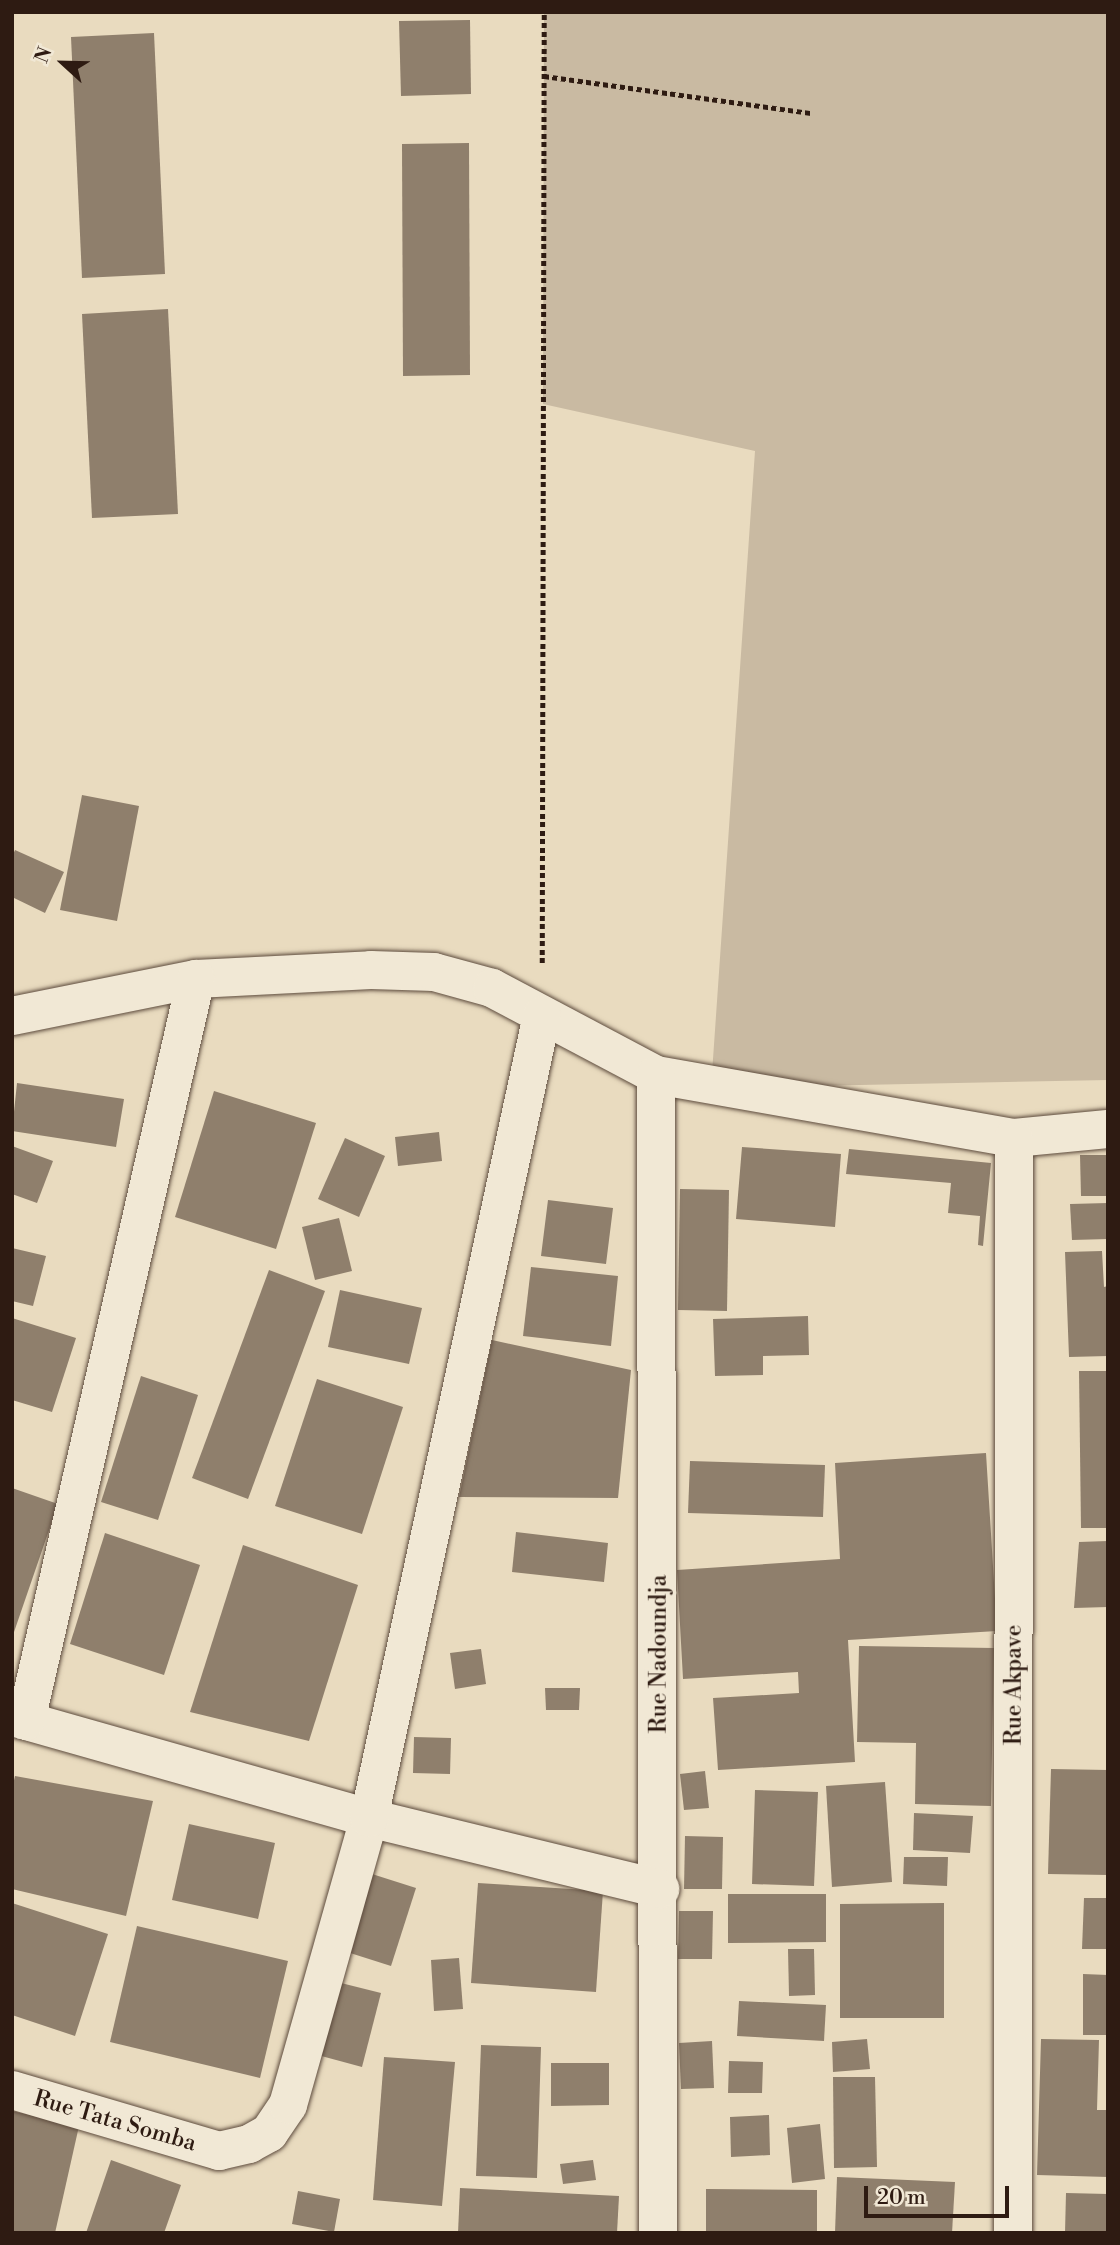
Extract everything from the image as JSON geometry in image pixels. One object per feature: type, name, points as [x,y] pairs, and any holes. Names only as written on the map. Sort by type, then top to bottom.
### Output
[{"type":"street","points":[[12,1016],[196,979],[371,970],[434,972],[492,988],[656,1075],[1014,1138],[1108,1129]]},
{"type":"street","points":[[196,979],[19,1719],[369,1818],[660,1889]]},
{"type":"street","points":[[369,1818],[542,1015]]},
{"type":"street","name":"Rue Nadoundja","points":[[656,1075],[660,1889],[658,2233]]},
{"type":"street","name":"Rue Akpave","points":[[1013,2233],[1014,1138]]},
{"type":"street","name":"Rue Tata Somba","points":[[12,2090],[219,2151],[249,2144],[269,2133],[288,2105],[369,1818]]},
{"type":"path","points":[[542,1015],[544,12]]},
{"type":"path","points":[[544,76],[811,113]]},
{"type":"shaded area","points":[[544,12],[1108,12],[1108,1080],[711,1088],[755,451],[543,404]]},
{"type":"building","points":[[470,20],[471,94],[401,96],[399,21]]},
{"type":"building","points":[[154,33],[165,274],[82,278],[71,37]]},
{"type":"building","points":[[469,143],[470,375],[403,376],[402,144]]},
{"type":"building","points":[[168,309],[178,514],[92,518],[82,314]]},
{"type":"building","points":[[82,795],[139,806],[117,921],[60,910]]},
{"type":"building","points":[[15,850],[64,872],[45,913],[12,897],[12,857]]},
{"type":"building","points":[[17,1083],[124,1099],[116,1147],[12,1131]]},
{"type":"building","points":[[214,1091],[316,1123],[276,1249],[175,1217]]},
{"type":"building","points":[[439,1132],[442,1161],[398,1166],[395,1137]]},
{"type":"building","points":[[345,1138],[385,1156],[359,1217],[318,1199]]},
{"type":"building","points":[[12,1146],[53,1161],[37,1203],[12,1194]]},
{"type":"building","points":[[742,1147],[841,1154],[835,1227],[736,1219]]},
{"type":"building","points":[[849,1149],[991,1163],[983,1246],[978,1245],[980,1216],[948,1213],[951,1183],[846,1174]]},
{"type":"building","points":[[1080,1155],[1108,1155],[1108,1196],[1081,1196]]},
{"type":"building","points":[[680,1189],[729,1190],[727,1311],[678,1310]]},
{"type":"building","points":[[548,1200],[613,1208],[606,1264],[541,1256]]},
{"type":"building","points":[[1108,1203],[1108,1239],[1072,1240],[1070,1204]]},
{"type":"building","points":[[339,1218],[352,1271],[315,1280],[302,1227]]},
{"type":"building","points":[[12,1248],[46,1256],[33,1306],[12,1301]]},
{"type":"building","points":[[1102,1251],[1104,1287],[1108,1286],[1108,1356],[1069,1357],[1065,1252]]},
{"type":"building","points":[[531,1267],[618,1276],[611,1346],[523,1336]]},
{"type":"building","points":[[269,1270],[325,1291],[248,1499],[192,1478]]},
{"type":"building","points":[[340,1290],[422,1308],[409,1364],[328,1347]]},
{"type":"building","points":[[808,1316],[809,1355],[763,1356],[763,1375],[715,1376],[713,1319]]},
{"type":"building","points":[[12,1318],[76,1338],[52,1412],[12,1400]]},
{"type":"building","points":[[492,1340],[631,1370],[618,1498],[459,1497]]},
{"type":"building","points":[[1079,1371],[1108,1371],[1108,1528],[1081,1528]]},
{"type":"building","points":[[141,1376],[198,1395],[158,1520],[101,1502]]},
{"type":"building","points":[[317,1379],[403,1407],[362,1534],[275,1506]]},
{"type":"building","points":[[986,1453],[997,1631],[848,1640],[855,1762],[718,1770],[713,1698],[799,1693],[798,1672],[683,1679],[677,1570],[840,1559],[835,1463]]},
{"type":"building","points":[[690,1461],[825,1465],[823,1517],[688,1513]]},
{"type":"building","points":[[12,1488],[58,1504],[13,1635],[12,1635]]},
{"type":"building","points":[[516,1532],[608,1543],[604,1582],[512,1572]]},
{"type":"building","points":[[105,1533],[200,1565],[164,1675],[70,1644]]},
{"type":"building","points":[[1108,1541],[1108,1607],[1074,1608],[1079,1542]]},
{"type":"building","points":[[243,1545],[358,1585],[309,1741],[190,1712]]},
{"type":"building","points":[[859,1646],[994,1648],[991,1806],[915,1804],[916,1743],[857,1742]]},
{"type":"building","points":[[481,1649],[486,1684],[455,1689],[450,1653]]},
{"type":"building","points":[[545,1688],[580,1688],[579,1710],[546,1710]]},
{"type":"building","points":[[414,1737],[451,1738],[450,1774],[413,1773]]},
{"type":"building","points":[[1051,1769],[1108,1770],[1108,1875],[1048,1874]]},
{"type":"building","points":[[705,1771],[709,1808],[684,1810],[680,1774]]},
{"type":"building","points":[[15,1776],[153,1801],[126,1916],[12,1889],[12,1789]]},
{"type":"building","points":[[885,1782],[892,1882],[832,1887],[826,1786]]},
{"type":"building","points":[[755,1790],[818,1792],[814,1886],[752,1884]]},
{"type":"building","points":[[914,1813],[973,1816],[970,1853],[913,1850]]},
{"type":"building","points":[[189,1824],[275,1843],[258,1919],[172,1900]]},
{"type":"building","points":[[685,1836],[723,1837],[722,1889],[684,1889]]},
{"type":"building","points":[[904,1857],[948,1857],[947,1886],[903,1884]]},
{"type":"building","points":[[372,1874],[416,1888],[391,1966],[347,1952]]},
{"type":"building","points":[[478,1883],[603,1891],[596,1992],[471,1983]]},
{"type":"building","points":[[728,1894],[826,1894],[826,1942],[728,1943]]},
{"type":"building","points":[[1084,1898],[1108,1898],[1108,1949],[1082,1949]]},
{"type":"building","points":[[12,1903],[108,1934],[75,2036],[12,2015]]},
{"type":"building","points":[[944,1903],[944,2018],[840,2018],[840,1904]]},
{"type":"building","points":[[679,1911],[713,1911],[712,1959],[678,1959]]},
{"type":"building","points":[[137,1926],[288,1961],[260,2078],[110,2042]]},
{"type":"building","points":[[788,1949],[814,1949],[815,1995],[789,1996]]},
{"type":"building","points":[[459,1958],[463,2009],[434,2011],[431,1960]]},
{"type":"building","points":[[1083,1974],[1108,1975],[1108,2035],[1083,2035]]},
{"type":"building","points":[[333,1981],[381,1993],[362,2067],[314,2054]]},
{"type":"building","points":[[739,2001],[826,2005],[824,2041],[737,2036]]},
{"type":"building","points":[[867,2039],[870,2069],[833,2072],[832,2042]]},
{"type":"building","points":[[1041,2039],[1099,2040],[1097,2110],[1108,2110],[1108,2177],[1037,2175]]},
{"type":"building","points":[[712,2041],[714,2088],[681,2089],[679,2043]]},
{"type":"building","points":[[481,2045],[541,2047],[537,2178],[476,2176]]},
{"type":"building","points":[[384,2057],[455,2062],[442,2206],[373,2200]]},
{"type":"building","points":[[729,2061],[763,2062],[762,2093],[728,2093]]},
{"type":"building","points":[[551,2063],[609,2063],[609,2105],[551,2106]]},
{"type":"building","points":[[833,2077],[875,2077],[877,2167],[834,2168]]},
{"type":"building","points":[[12,2111],[79,2126],[55,2233],[12,2233]]},
{"type":"building","points":[[769,2115],[770,2155],[731,2157],[730,2117]]},
{"type":"building","points":[[820,2124],[825,2179],[792,2183],[787,2128]]},
{"type":"building","points":[[111,2160],[181,2185],[164,2233],[86,2233]]},
{"type":"building","points":[[593,2160],[596,2180],[563,2184],[560,2164]]},
{"type":"building","points":[[837,2177],[955,2182],[952,2233],[835,2233]]},
{"type":"building","points":[[460,2188],[619,2196],[617,2233],[458,2233]]},
{"type":"building","points":[[706,2189],[817,2190],[817,2233],[706,2233]]},
{"type":"building","points":[[298,2191],[340,2199],[334,2232],[292,2224]]},
{"type":"building","points":[[1066,2193],[1108,2194],[1108,2233],[1065,2233]]}]
